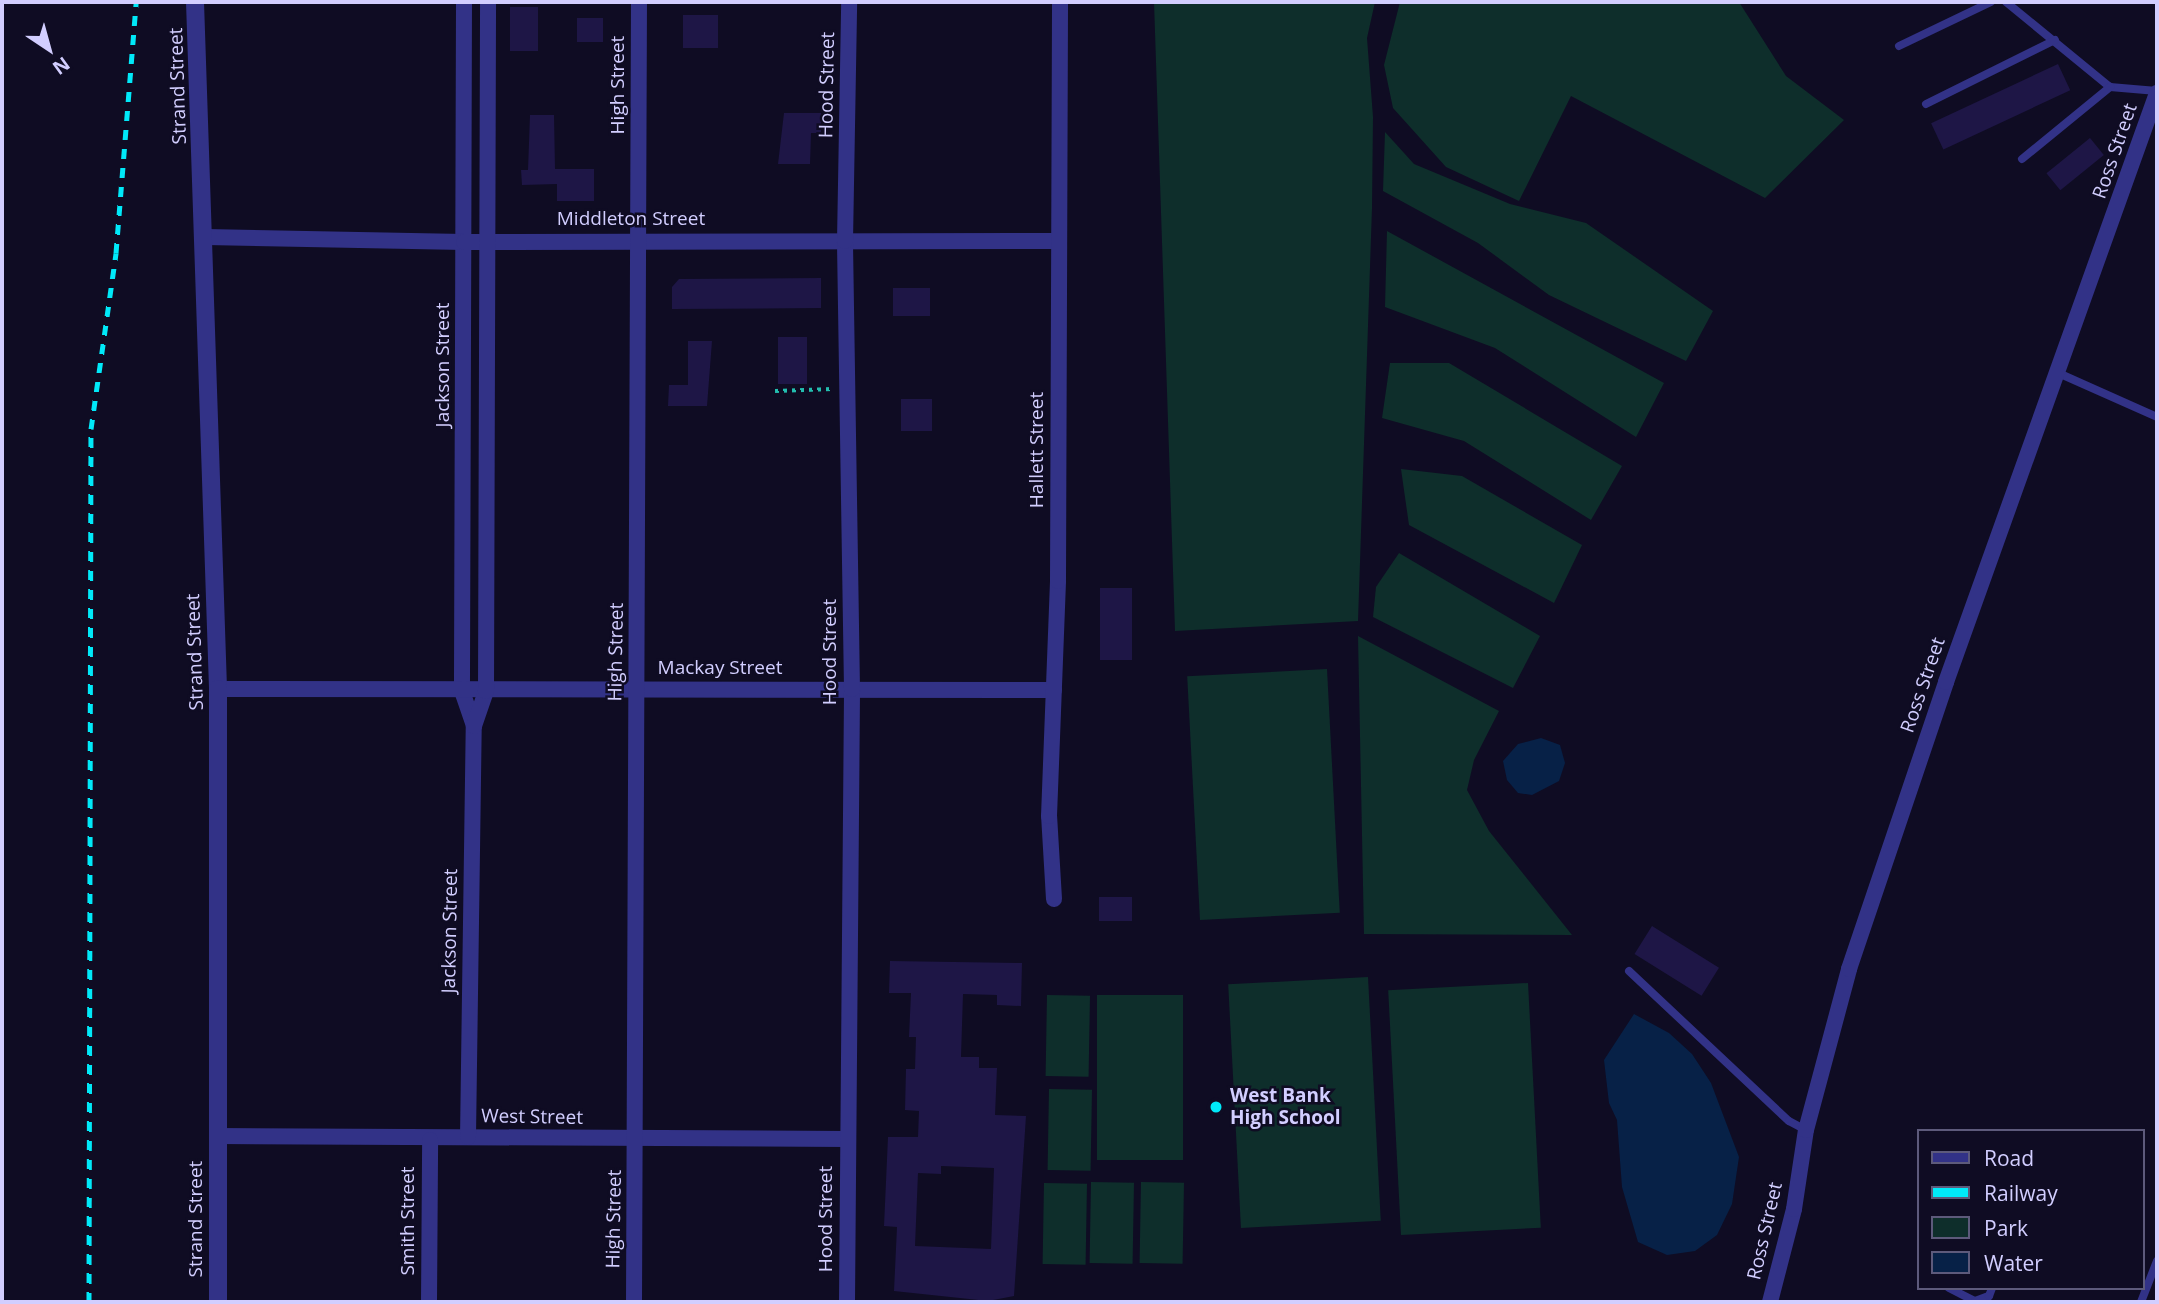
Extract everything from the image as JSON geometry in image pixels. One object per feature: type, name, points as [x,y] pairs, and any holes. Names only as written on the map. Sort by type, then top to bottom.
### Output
[{"type":"street","name":"Strand Street","points":[[195,2],[206,236],[218,689],[218,1302]]},
{"type":"street","name":"Jackson Street","points":[[464,2],[462,691],[474,726]]},
{"type":"street","name":"Jackson Street","points":[[468,1137],[474,726],[486,691],[488,2]]},
{"type":"street","name":"High Street","points":[[634,1302],[639,2]]},
{"type":"street","name":"Hood Street","points":[[847,1302],[846,1139],[852,689],[845,242],[849,2]]},
{"type":"street","name":"Hallett Street","points":[[1054,899],[1049,817],[1058,581],[1057,241],[1060,2]]},
{"type":"street","name":"Ross Street","points":[[1770,1302],[1794,1209],[1806,1130],[1849,969],[2056,372],[2156,101]]},
{"type":"street","name":"Middleton Street","points":[[206,236],[464,242],[638,238],[845,242],[1057,241]]},
{"type":"street","name":"Mackay Street","points":[[218,689],[1054,690]]},
{"type":"street","name":"West Street","points":[[217,1136],[430,1140],[468,1137],[635,1140],[846,1139]]},
{"type":"street","name":"Smith Street","points":[[429,1302],[430,1140]]},
{"type":"lane","points":[[1899,46],[1991,2]]},
{"type":"lane","points":[[2006,2],[2110,87],[2156,101]]},
{"type":"lane","points":[[1926,104],[2054,40]]},
{"type":"lane","points":[[2022,159],[2110,87]]},
{"type":"lane","points":[[2056,372],[2157,417]]},
{"type":"lane","points":[[1629,971],[1789,1121],[1806,1130]]},
{"type":"lane","points":[[2141,1302],[2157,1261]]},
{"type":"lane","points":[[1960,1299],[1982,1300],[1990,1290]]},
{"type":"path","points":[[775,391],[849,388]]},
{"type":"green space","points":[[1154,2],[1375,2],[1367,38],[1373,117],[1372,208],[1358,621],[1175,631]]},
{"type":"green space","points":[[1400,2],[1739,2],[1786,76],[1844,120],[1765,198],[1571,96],[1519,201],[1446,167],[1393,108],[1384,65]]},
{"type":"green space","points":[[1385,132],[1414,164],[1510,204],[1586,223],[1713,311],[1686,361],[1549,295],[1478,243],[1383,191]]},
{"type":"green space","points":[[1387,231],[1664,383],[1636,437],[1495,348],[1385,307]]},
{"type":"green space","points":[[1390,363],[1449,363],[1622,466],[1591,520],[1464,441],[1382,418]]},
{"type":"green space","points":[[1401,469],[1462,476],[1582,545],[1554,603],[1409,525]]},
{"type":"green space","points":[[1399,553],[1540,636],[1513,688],[1373,617],[1376,587]]},
{"type":"green space","points":[[1358,636],[1499,711],[1474,760],[1467,790],[1489,831],[1572,935],[1364,934]]},
{"type":"green space","points":[[1327,669],[1340,913],[1200,920],[1187,676]]},
{"type":"green space","points":[[1368,977],[1381,1221],[1241,1228],[1228,984]]},
{"type":"green space","points":[[1528,983],[1541,1228],[1401,1235],[1388,990]]},
{"type":"green space","points":[[1047,995],[1090,996],[1089,1077],[1046,1076]]},
{"type":"green space","points":[[1097,995],[1183,995],[1183,1160],[1097,1160]]},
{"type":"green space","points":[[1049,1089],[1092,1090],[1091,1171],[1048,1170]]},
{"type":"green space","points":[[1091,1182],[1134,1183],[1133,1264],[1090,1263]]},
{"type":"green space","points":[[1141,1182],[1184,1183],[1183,1264],[1140,1263]]},
{"type":"green space","points":[[1044,1183],[1087,1184],[1086,1265],[1043,1264]]},
{"type":"water","points":[[1541,738],[1560,745],[1565,763],[1559,781],[1532,795],[1518,793],[1507,780],[1503,761],[1518,744]]},
{"type":"water","points":[[1634,1014],[1669,1033],[1692,1054],[1711,1083],[1739,1157],[1732,1204],[1717,1235],[1695,1251],[1667,1255],[1638,1242],[1622,1187],[1617,1120],[1609,1103],[1604,1060]]},
{"type":"building","points":[[510,7],[538,7],[538,51],[510,51]]},
{"type":"building","points":[[683,15],[718,15],[718,48],[683,48]]},
{"type":"building","points":[[577,18],[603,18],[603,42],[577,42]]},
{"type":"building","points":[[2058,64],[2070,90],[1943,149],[1931,123]]},
{"type":"building","points":[[784,113],[821,113],[821,133],[811,133],[810,164],[778,164]]},
{"type":"building","points":[[530,115],[554,115],[555,169],[594,169],[594,201],[557,201],[557,184],[522,185],[521,170],[528,170]]},
{"type":"building","points":[[2090,138],[2104,155],[2060,190],[2046,173]]},
{"type":"building","points":[[821,278],[821,308],[672,309],[672,287],[679,279]]},
{"type":"building","points":[[893,288],[930,288],[930,316],[893,316]]},
{"type":"building","points":[[778,337],[807,337],[807,384],[778,384]]},
{"type":"building","points":[[688,341],[712,341],[707,406],[668,406],[669,385],[688,385]]},
{"type":"building","points":[[901,399],[932,399],[932,431],[901,431]]},
{"type":"building","points":[[1100,588],[1132,588],[1132,660],[1100,660]]},
{"type":"building","points":[[1099,897],[1132,897],[1132,921],[1099,921]]},
{"type":"building","points":[[1652,926],[1719,968],[1702,996],[1635,954]]},
{"type":"building","points":[[890,961],[1022,963],[1021,1006],[997,1005],[997,995],[963,994],[961,1057],[979,1057],[979,1068],[997,1068],[995,1115],[1026,1116],[1014,1296],[988,1301],[894,1291],[897,1227],[884,1226],[888,1137],[918,1137],[919,1111],[905,1110],[906,1069],[915,1069],[916,1037],[909,1037],[911,993],[889,993]],"holes":[[[941,1166],[994,1168],[991,1249],[915,1246],[918,1173],[941,1174]]]},
{"type":"railway","points":[[89,1302],[91,429],[116,253],[136,2]]},
{"type":"place","name":"West Bank High School","points":[[1216,1107]]}]
